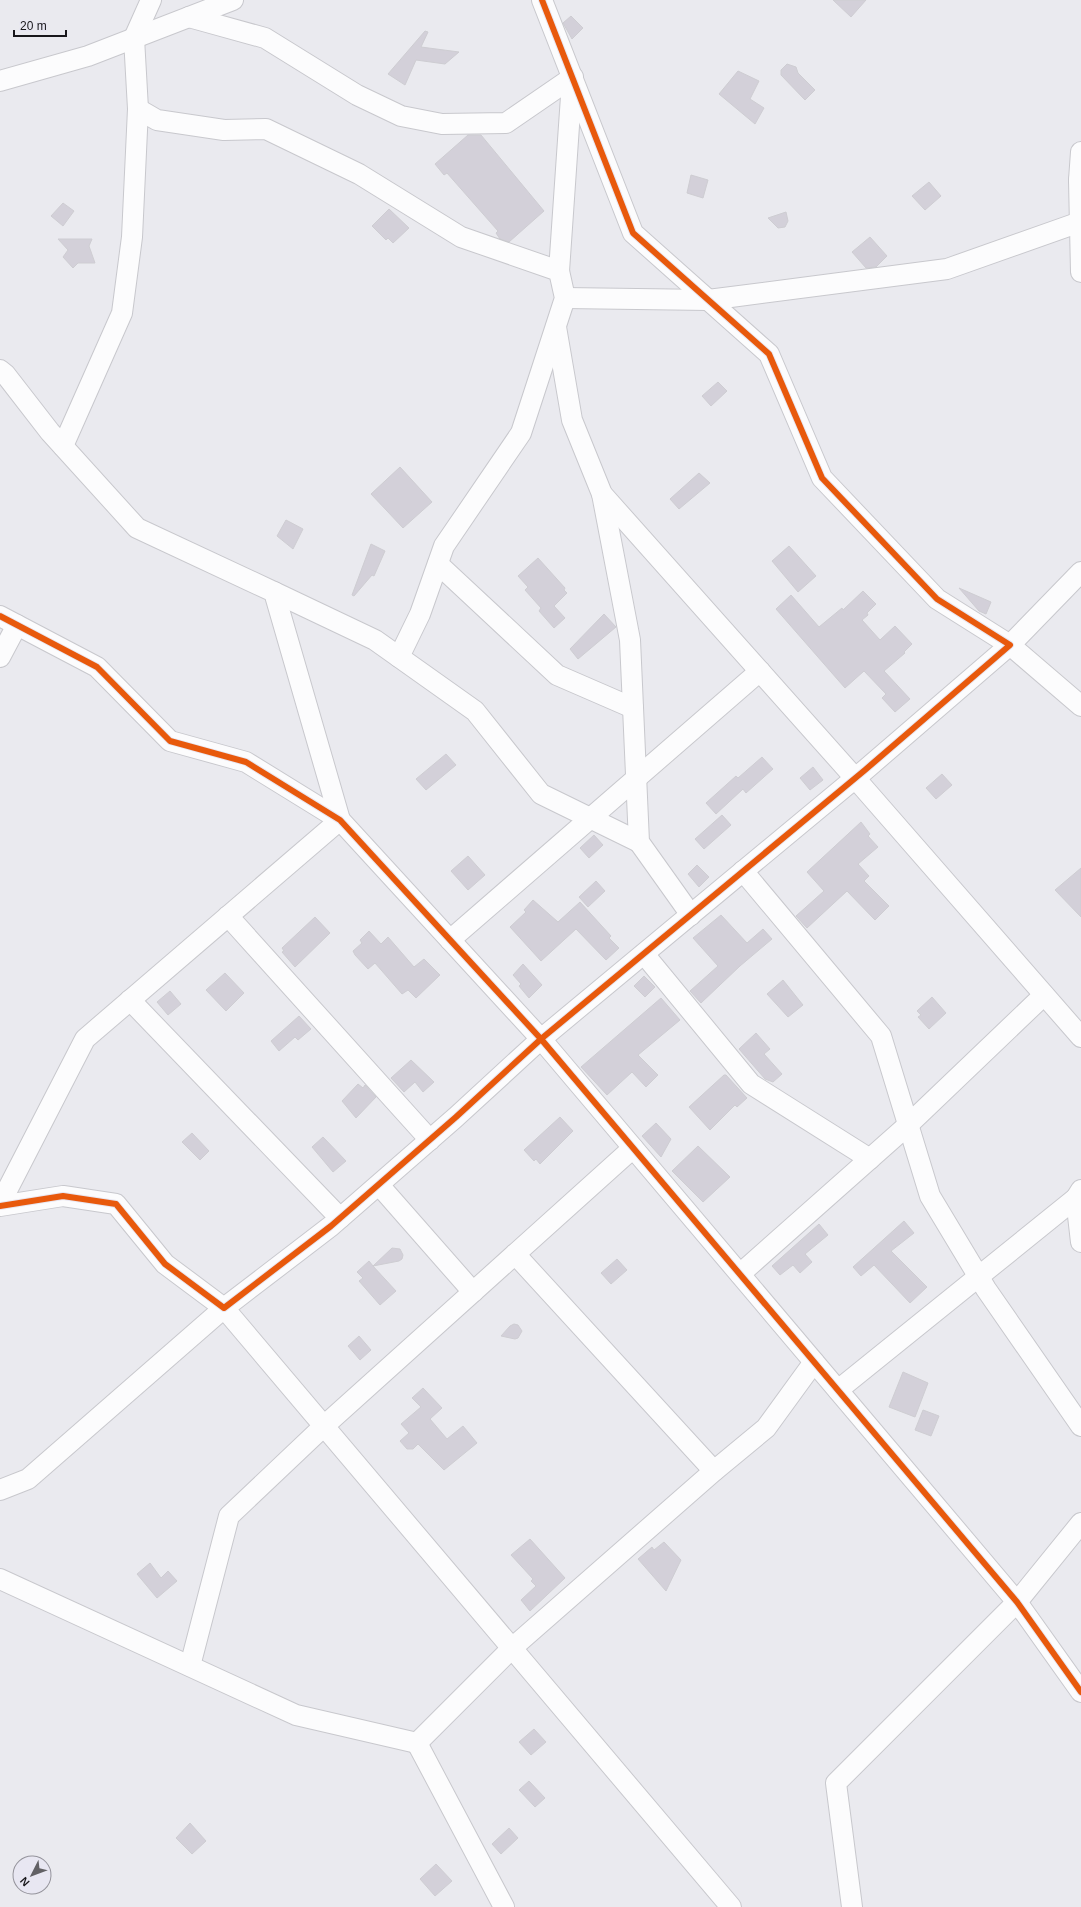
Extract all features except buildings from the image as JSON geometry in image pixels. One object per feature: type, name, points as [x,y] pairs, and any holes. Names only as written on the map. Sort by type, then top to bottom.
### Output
[{"type":"street","points":[[63,446],[122,313],[132,237],[138,110],[134,38],[151,0]]},
{"type":"street","points":[[0,81],[88,56],[233,0]]},
{"type":"street","points":[[542,0],[633,233],[770,354],[822,478],[937,598],[1010,645],[1081,706]]},
{"type":"street","points":[[189,17],[265,38],[357,95],[401,116],[442,124],[506,123],[573,77]]},
{"type":"street","points":[[399,657],[420,614],[444,546],[521,433],[565,298],[559,271],[573,77]]},
{"type":"street","points":[[138,110],[157,120],[224,130],[266,129],[359,174],[460,237],[559,271]]},
{"type":"street","points":[[1081,152],[1081,272]]},
{"type":"street","points":[[565,298],[708,300],[947,269],[1080,222]]},
{"type":"street","points":[[556,327],[572,420],[602,494],[630,640],[639,842]]},
{"type":"street","points":[[0,370],[6,374],[63,446],[137,528],[375,640],[475,711],[541,794],[639,842],[691,915]]},
{"type":"street","points":[[602,494],[855,778],[1081,1037]]},
{"type":"street","points":[[438,564],[557,675],[633,708]]},
{"type":"street","points":[[0,1490],[28,1479],[224,1308],[340,1218],[379,1185],[541,1039],[855,778],[1010,645],[1081,572]]},
{"type":"street","points":[[274,592],[340,820]]},
{"type":"street","points":[[0,656],[9,620],[97,667],[170,741],[246,762],[340,820],[541,1039],[1017,1602],[1081,1692]]},
{"type":"street","points":[[450,940],[760,672]]},
{"type":"street","points":[[0,1205],[85,1039],[340,820]]},
{"type":"street","points":[[743,871],[881,1036],[930,1196],[978,1276],[1081,1426]]},
{"type":"street","points":[[228,916],[430,1140]]},
{"type":"street","points":[[644,954],[751,1084],[870,1159]]},
{"type":"street","points":[[740,1274],[908,1125],[1044,995]]},
{"type":"street","points":[[130,1000],[340,1218]]},
{"type":"street","points":[[190,1666],[229,1516],[324,1426],[633,1148]]},
{"type":"street","points":[[379,1185],[473,1292]]},
{"type":"street","points":[[838,1390],[1078,1194]]},
{"type":"street","points":[[1078,1194],[1081,1242]]},
{"type":"street","points":[[0,1205],[63,1196],[116,1204],[165,1264],[224,1308],[731,1907]]},
{"type":"street","points":[[515,1254],[714,1470]]},
{"type":"street","points":[[417,1743],[512,1648],[714,1470],[766,1428],[814,1362]]},
{"type":"street","points":[[852,1907],[836,1783],[1017,1602],[1081,1523]]},
{"type":"street","points":[[0,1579],[296,1715],[417,1743],[504,1907]]},
{"type":"cycle path","points":[[0,1206],[63,1196],[116,1204],[165,1264],[224,1308],[331,1226],[456,1117],[541,1039],[865,770],[1010,645],[937,599],[822,478],[769,354],[633,233],[542,0]]},
{"type":"cycle path","points":[[0,616],[97,667],[170,741],[246,762],[340,820],[541,1039],[1017,1602],[1081,1692]]}]
